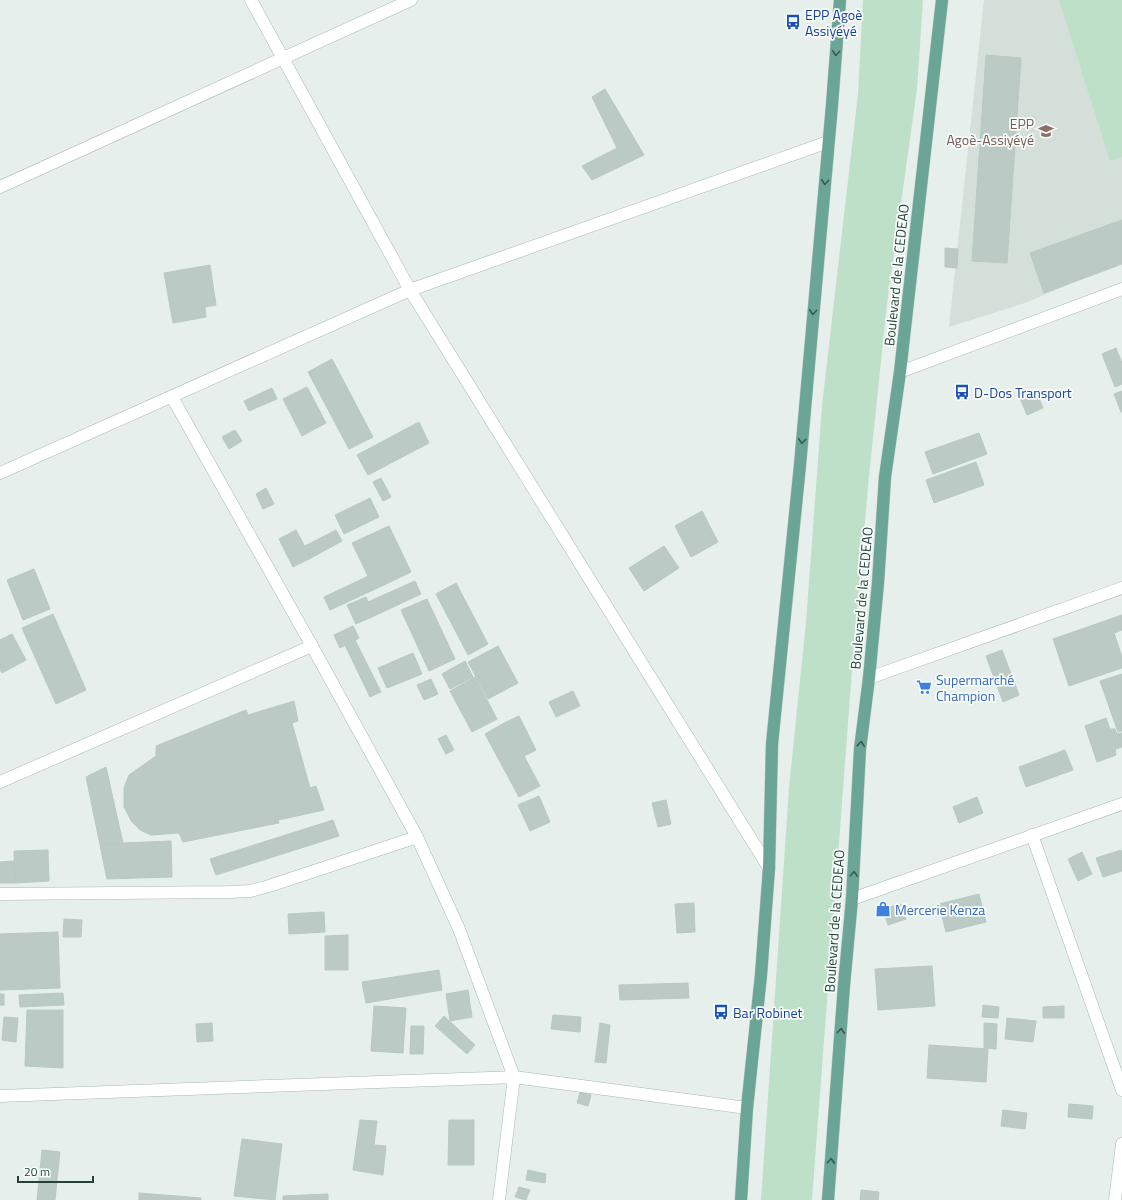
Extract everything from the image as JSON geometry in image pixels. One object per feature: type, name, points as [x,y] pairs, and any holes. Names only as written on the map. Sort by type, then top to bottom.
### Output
[{"type":"main road","points":[[741,1200],[747,1108],[761,975],[769,868],[772,744],[798,488],[840,0]]},
{"type":"main road","name":"Boulevard de la CEDEAO","points":[[828,1200],[852,899],[860,749],[869,678],[878,583],[885,477],[900,372],[942,0]]},
{"type":"street","points":[[251,0],[410,290],[769,868]]},
{"type":"street","points":[[0,187],[411,0]]},
{"type":"street","points":[[0,473],[410,290],[828,142]]},
{"type":"street","points":[[900,372],[1122,289]]},
{"type":"street","points":[[172,397],[417,837],[459,929],[514,1077],[499,1200]]},
{"type":"street","points":[[869,678],[1122,588]]},
{"type":"street","points":[[0,782],[312,646]]},
{"type":"street","points":[[852,899],[1122,804]]},
{"type":"street","points":[[1032,835],[1122,1090]]},
{"type":"street","points":[[0,894],[250,891],[417,837]]},
{"type":"street","points":[[0,1096],[514,1077],[747,1108]]},
{"type":"street","points":[[1115,1200],[1122,1144]]},
{"type":"shaded area","name":"EPP Agoè-Assiyéyé","points":[[984,0],[1122,0],[1122,262],[1025,303],[949,327]]},
{"type":"green space","points":[[863,0],[923,0],[917,89],[887,304],[869,476],[854,644],[812,1200],[761,1200],[789,788],[806,622],[822,406],[858,94]]},
{"type":"green space","points":[[1059,0],[1122,0],[1122,157],[1110,161]]},
{"type":"building","points":[[986,55],[1021,58],[1007,263],[972,261]]},
{"type":"building","points":[[605,89],[644,155],[592,180],[582,166],[617,148],[592,97]]},
{"type":"building","points":[[1122,220],[1122,264],[1044,293],[1030,253]]},
{"type":"building","points":[[945,248],[958,249],[957,268],[945,267]]},
{"type":"building","points":[[210,265],[216,305],[205,307],[206,317],[173,323],[164,273]]},
{"type":"building","points":[[1116,348],[1122,363],[1122,384],[1115,387],[1102,354]]},
{"type":"building","points":[[332,359],[373,437],[349,449],[308,372]]},
{"type":"building","points":[[307,387],[326,423],[302,436],[283,399]]},
{"type":"building","points":[[272,388],[277,399],[249,411],[244,401]]},
{"type":"building","points":[[1036,391],[1043,408],[1027,415],[1020,398]]},
{"type":"building","points":[[1122,391],[1122,412],[1121,412],[1114,394]]},
{"type":"building","points":[[419,422],[429,443],[368,475],[357,455]]},
{"type":"building","points":[[235,430],[242,441],[229,449],[222,437]]},
{"type":"building","points":[[979,433],[987,454],[933,474],[925,452]]},
{"type":"building","points":[[976,462],[984,485],[934,503],[926,480]]},
{"type":"building","points":[[381,478],[391,497],[383,501],[373,482]]},
{"type":"building","points":[[266,488],[274,504],[263,509],[256,494]]},
{"type":"building","points":[[370,498],[379,517],[344,534],[335,515]]},
{"type":"building","points":[[702,511],[718,542],[691,557],[675,526]]},
{"type":"building","points":[[389,526],[411,572],[384,585],[377,572],[368,576],[352,543]]},
{"type":"building","points":[[296,530],[311,558],[293,567],[279,539]]},
{"type":"building","points":[[336,530],[342,541],[311,558],[305,546]]},
{"type":"building","points":[[664,546],[679,568],[644,591],[629,568]]},
{"type":"building","points":[[34,569],[50,609],[23,620],[7,580]]},
{"type":"building","points":[[377,572],[384,585],[330,610],[324,597]]},
{"type":"building","points":[[415,581],[421,594],[374,616],[368,602]]},
{"type":"building","points":[[456,583],[488,644],[468,655],[436,594]]},
{"type":"building","points":[[366,597],[374,616],[356,624],[347,605]]},
{"type":"building","points":[[427,599],[455,659],[429,671],[401,610]]},
{"type":"building","points":[[53,614],[86,690],[56,704],[22,628]]},
{"type":"building","points":[[1122,615],[1122,630],[1114,633],[1122,657],[1122,668],[1069,686],[1053,639]]},
{"type":"building","points":[[353,626],[359,638],[340,648],[334,635]]},
{"type":"building","points":[[12,634],[26,660],[2,673],[0,669],[0,640]]},
{"type":"building","points":[[355,640],[381,692],[370,697],[345,645]]},
{"type":"building","points":[[498,646],[518,683],[488,699],[468,662]]},
{"type":"building","points":[[1002,650],[1019,695],[1003,702],[986,656]]},
{"type":"building","points":[[413,653],[422,674],[387,688],[378,668]]},
{"type":"building","points":[[465,661],[473,677],[450,689],[442,674]]},
{"type":"building","points":[[1122,674],[1122,731],[1118,732],[1100,681]]},
{"type":"building","points":[[475,677],[497,719],[472,732],[450,691]]},
{"type":"building","points":[[431,679],[438,694],[424,700],[417,685]]},
{"type":"building","points":[[573,691],[580,706],[556,717],[549,702]]},
{"type":"building","points":[[294,701],[298,721],[292,723],[310,788],[316,786],[324,810],[278,820],[279,823],[183,842],[179,833],[151,835],[140,830],[132,822],[124,807],[124,788],[129,775],[156,756],[156,746],[246,710],[248,715]]},
{"type":"building","points":[[519,716],[536,750],[524,756],[506,722]]},
{"type":"building","points":[[1106,718],[1110,729],[1115,729],[1117,734],[1122,733],[1122,747],[1115,749],[1116,755],[1097,762],[1085,726]]},
{"type":"building","points":[[506,722],[540,786],[519,797],[485,734]]},
{"type":"building","points":[[446,735],[454,750],[446,754],[438,739]]},
{"type":"building","points":[[1065,750],[1073,770],[1026,787],[1019,767]]},
{"type":"building","points":[[106,767],[123,843],[100,845],[86,777]]},
{"type":"building","points":[[539,796],[550,822],[530,831],[518,805]]},
{"type":"building","points":[[977,797],[983,813],[959,823],[953,807]]},
{"type":"building","points":[[666,800],[671,824],[658,827],[652,803]]},
{"type":"building","points":[[333,820],[339,836],[216,875],[210,859]]},
{"type":"building","points":[[171,841],[172,877],[107,879],[100,845]]},
{"type":"building","points":[[48,850],[49,881],[15,883],[14,851]]},
{"type":"building","points":[[1121,850],[1122,871],[1103,877],[1096,858]]},
{"type":"building","points":[[1082,852],[1092,874],[1078,881],[1068,859]]},
{"type":"building","points":[[14,861],[15,883],[0,883],[0,862]]},
{"type":"building","points":[[979,894],[986,922],[946,932],[939,904]]},
{"type":"building","points":[[694,903],[695,932],[677,933],[675,904]]},
{"type":"building","points":[[901,904],[906,919],[888,925],[883,909]]},
{"type":"building","points":[[324,912],[325,932],[289,934],[288,914]]},
{"type":"building","points":[[64,919],[82,920],[81,937],[63,937]]},
{"type":"building","points":[[58,932],[60,988],[0,990],[0,934]]},
{"type":"building","points":[[348,935],[348,970],[325,970],[325,936]]},
{"type":"building","points":[[932,966],[935,1006],[878,1010],[875,969]]},
{"type":"building","points":[[439,970],[442,990],[366,1003],[362,982]]},
{"type":"building","points":[[688,983],[689,998],[620,1000],[619,985]]},
{"type":"building","points":[[468,990],[472,1017],[450,1021],[446,994]]},
{"type":"building","points":[[63,993],[64,1005],[20,1007],[19,995]]},
{"type":"building","points":[[0,994],[4,994],[4,1005],[0,1005]]},
{"type":"building","points":[[983,1005],[999,1007],[998,1018],[982,1017]]},
{"type":"building","points":[[374,1006],[406,1008],[403,1053],[371,1051]]},
{"type":"building","points":[[1064,1006],[1064,1018],[1043,1018],[1043,1007]]},
{"type":"building","points":[[27,1010],[63,1010],[63,1068],[25,1066]]},
{"type":"building","points":[[553,1015],[581,1017],[580,1032],[551,1029]]},
{"type":"building","points":[[444,1016],[475,1045],[467,1054],[435,1026]]},
{"type":"building","points":[[4,1017],[18,1018],[16,1042],[2,1040]]},
{"type":"building","points":[[1007,1018],[1036,1021],[1033,1042],[1005,1039]]},
{"type":"building","points":[[212,1023],[213,1041],[197,1042],[196,1024]]},
{"type":"building","points":[[600,1023],[610,1025],[606,1063],[595,1062]]},
{"type":"building","points":[[984,1023],[997,1024],[996,1049],[984,1048]]},
{"type":"building","points":[[411,1026],[424,1026],[423,1054],[410,1054]]},
{"type":"building","points":[[929,1045],[988,1049],[986,1082],[927,1078]]},
{"type":"building","points":[[580,1092],[591,1095],[588,1106],[577,1103]]},
{"type":"building","points":[[1069,1104],[1093,1106],[1092,1119],[1068,1117]]},
{"type":"building","points":[[1003,1110],[1027,1113],[1025,1129],[1001,1126]]},
{"type":"building","points":[[360,1120],[377,1121],[374,1145],[386,1146],[383,1175],[353,1170]]},
{"type":"building","points":[[449,1120],[474,1120],[474,1165],[448,1165]]},
{"type":"building","points":[[242,1139],[282,1144],[275,1200],[234,1196]]},
{"type":"building","points":[[42,1150],[60,1152],[55,1200],[37,1200]]},
{"type":"building","points":[[528,1170],[546,1174],[545,1183],[526,1180]]},
{"type":"building","points":[[519,1187],[530,1190],[526,1200],[515,1197]]},
{"type":"building","points":[[861,1190],[879,1192],[878,1200],[860,1200]]},
{"type":"building","points":[[139,1193],[201,1198],[201,1200],[139,1200]]},
{"type":"building","points":[[328,1194],[328,1200],[283,1200],[283,1196]]},
{"type":"place","name":"EPP Agoè Assiyéyé","points":[[793,22]]},
{"type":"place","name":"EPP Agoè-Assiyéyé","points":[[1046,131]]},
{"type":"place","name":"D-Dos Transport","points":[[962,392]]},
{"type":"place","name":"Supermarché Champion","points":[[924,687]]},
{"type":"place","name":"Mercerie Kenza","points":[[883,909]]},
{"type":"place","name":"Bar Robinet","points":[[721,1012]]}]
